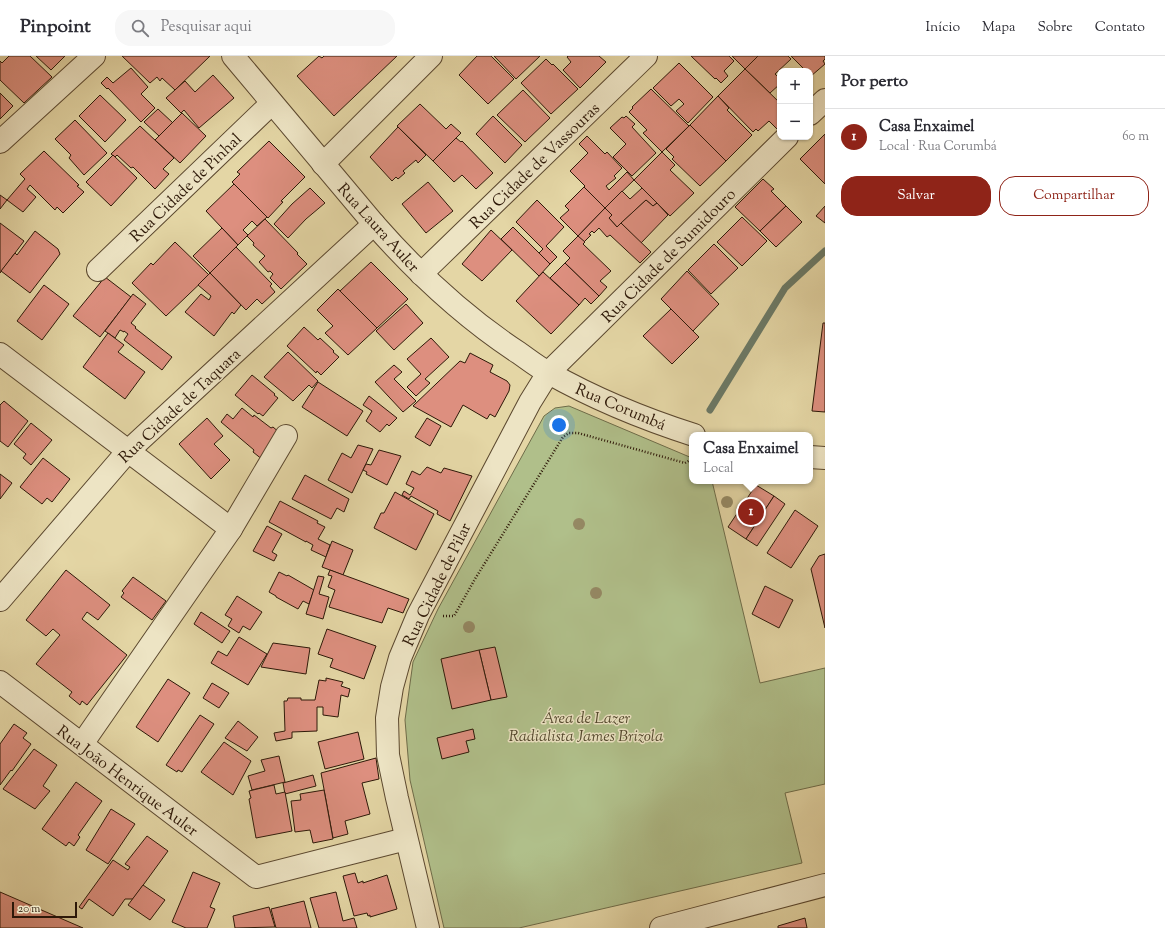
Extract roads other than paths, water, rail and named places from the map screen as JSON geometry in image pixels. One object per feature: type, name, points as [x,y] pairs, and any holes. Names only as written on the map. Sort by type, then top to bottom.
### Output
[{"type":"street","points":[[0,142],[94,56]]},
{"type":"street","name":"Rua Laura Auler","points":[[233,56],[374,224],[421,274],[449,301],[498,340],[548,373]]},
{"type":"street","points":[[323,164],[431,56]]},
{"type":"street","name":"Rua Cidade de Vassouras","points":[[421,274],[646,56]]},
{"type":"street","points":[[813,111],[825,100]]},
{"type":"street","name":"Rua Cidade de Pinhal","points":[[98,270],[272,103]]},
{"type":"street","name":"Rua Cidade de Sumidouro","points":[[548,373],[784,140]]},
{"type":"street","name":"Rua Cidade de Taquara","points":[[0,600],[128,450],[374,224]]},
{"type":"street","points":[[0,354],[231,528]]},
{"type":"street","name":"Rua Corumbá","points":[[548,373],[613,405],[664,426],[689,434]]},
{"type":"street","name":"Rua Cidade de Pilar","points":[[428,928],[406,839],[388,755],[387,718],[392,687],[400,658],[418,615],[530,402],[548,373]]},
{"type":"street","points":[[82,744],[231,528],[286,436]]},
{"type":"street","points":[[813,457],[825,458]]},
{"type":"street","name":"Rua João Henrique Auler","points":[[0,682],[256,877],[406,839]]},
{"type":"street","points":[[661,928],[825,887]]},
{"type":"waterway","points":[[710,410],[785,288],[825,251]]},
{"type":"place","name":"Casa Enxaimel","points":[[751,512]]},
{"type":"park label","name":"Área de Lazer Radialista James Brizola","points":[[586,726]]}]
